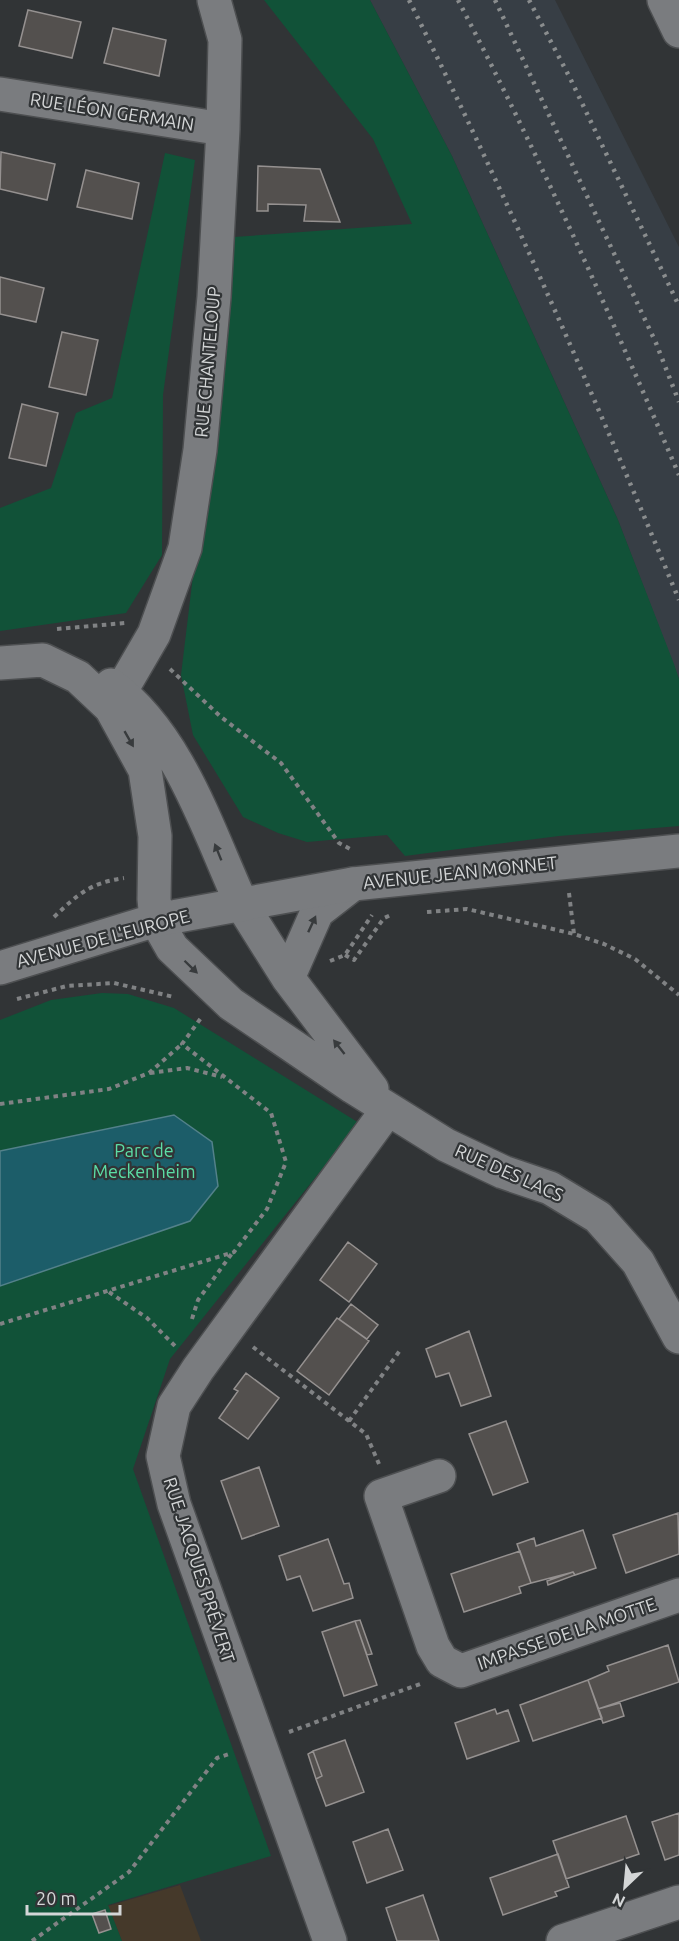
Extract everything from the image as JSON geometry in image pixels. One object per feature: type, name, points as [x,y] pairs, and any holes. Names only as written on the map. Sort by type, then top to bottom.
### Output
[{"type":"street","name":"RUE CHANTELOUP","points":[[115,700],[154,634],[185,548],[200,450],[214,297],[223,129],[225,40],[214,0]]},
{"type":"street","points":[[664,0],[679,31]]},
{"type":"street","name":"RUE LÉON GERMAIN","points":[[0,94],[223,129]]},
{"type":"street","points":[[0,663],[43,660],[78,677],[115,700],[145,770],[155,836],[156,920]]},
{"type":"street","name":"RUE DES LACS","points":[[115,700],[130,700],[187,781],[242,905],[288,978],[388,1109]]},
{"type":"street","name":"AVENUE JEAN MONNET","points":[[242,905],[354,884],[679,851]]},
{"type":"street","points":[[288,978],[317,912],[354,884]]},
{"type":"street","name":"AVENUE DE L'EUROPE","points":[[0,968],[156,920],[242,905]]},
{"type":"street","name":"RUE DES LACS","points":[[156,920],[172,948],[231,1004],[446,1145],[503,1172],[550,1188],[598,1217],[638,1262],[679,1337]]},
{"type":"street","name":"RUE JACQUES PRÉVERT","points":[[330,1941],[174,1504],[163,1456],[174,1406],[198,1369],[388,1109]]},
{"type":"street","points":[[439,1476],[381,1496],[434,1646],[442,1661]]},
{"type":"street","name":"IMPASSE DE LA MOTTE","points":[[442,1661],[461,1671],[679,1595]]},
{"type":"street","points":[[563,1941],[679,1902]]},
{"type":"path","points":[[52,630],[126,623],[154,634],[170,636],[167,666],[221,717],[281,763],[339,843],[356,852]]},
{"type":"path","points":[[51,926],[52,918],[80,892],[100,882],[124,878]]},
{"type":"path","points":[[567,886],[574,934]]},
{"type":"path","points":[[425,912],[466,909],[574,934],[604,944],[635,959],[679,995]]},
{"type":"path","points":[[376,910],[345,956],[354,960],[384,918],[404,914]]},
{"type":"path","points":[[11,1000],[67,986],[114,983],[172,996],[183,1002]]},
{"type":"path","points":[[149,1073],[182,1044],[204,1012]]},
{"type":"path","points":[[182,1044],[271,1113],[286,1162],[267,1209],[198,1300],[192,1321]]},
{"type":"path","points":[[0,1104],[109,1089],[149,1073],[187,1068],[225,1078]]},
{"type":"path","points":[[0,1324],[234,1252]]},
{"type":"path","points":[[108,1292],[147,1318],[198,1369]]},
{"type":"path","points":[[228,1328],[366,1434],[391,1493]]},
{"type":"path","points":[[349,1421],[401,1349]]},
{"type":"path","points":[[32,1941],[129,1872],[217,1758],[430,1680],[442,1661]]},
{"type":"shaded area","points":[[370,0],[555,0],[679,247],[679,679],[618,520],[452,156]]},
{"type":"shaded area","points":[[180,1885],[201,1941],[122,1941],[108,1906]]},
{"type":"green space","points":[[264,0],[370,0],[452,156],[618,520],[674,664],[679,679],[679,826],[559,836],[405,856],[387,835],[307,842],[278,833],[243,817],[193,735],[181,675],[234,237],[412,224],[373,139]]},
{"type":"green space","points":[[165,153],[195,160],[163,395],[162,555],[126,613],[0,631],[0,508],[51,488],[76,413],[112,398]]},
{"type":"green space","name":"Parc de Meckenheim","points":[[102,993],[128,994],[174,1008],[359,1123],[170,1359],[133,1469],[271,1856],[108,1905],[122,1941],[0,1941],[0,1020],[51,1000]]},
{"type":"water","points":[[174,1115],[212,1142],[218,1186],[190,1221],[0,1286],[0,1151]]},
{"type":"building","points":[[28,10],[81,22],[72,58],[19,46]]},
{"type":"building","points":[[113,28],[166,40],[159,76],[104,63]]},
{"type":"building","points":[[1,152],[55,164],[47,200],[0,189]]},
{"type":"building","points":[[258,166],[320,169],[340,222],[304,221],[306,205],[268,204],[268,211],[257,211]]},
{"type":"building","points":[[86,170],[139,183],[132,219],[77,207]]},
{"type":"building","points":[[0,277],[44,288],[36,322],[0,314]]},
{"type":"building","points":[[62,332],[98,340],[86,395],[49,387]]},
{"type":"building","points":[[22,404],[58,413],[46,466],[9,458]]},
{"type":"building","points":[[348,1242],[377,1264],[349,1302],[320,1280]]},
{"type":"building","points":[[351,1304],[378,1325],[367,1339],[339,1319]]},
{"type":"building","points":[[337,1318],[369,1341],[329,1395],[297,1371]]},
{"type":"building","points":[[469,1331],[491,1396],[461,1406],[449,1373],[436,1377],[426,1349]]},
{"type":"building","points":[[246,1373],[279,1398],[248,1439],[219,1418],[238,1391],[234,1389]]},
{"type":"building","points":[[506,1421],[528,1482],[493,1495],[469,1434]]},
{"type":"building","points":[[259,1467],[279,1526],[242,1539],[221,1481]]},
{"type":"building","points":[[678,1513],[679,1554],[626,1573],[613,1535]]},
{"type":"building","points":[[583,1530],[596,1568],[575,1575],[573,1572],[531,1583],[517,1544],[534,1538],[536,1546]]},
{"type":"building","points":[[328,1539],[344,1584],[349,1583],[353,1598],[313,1611],[300,1576],[287,1580],[279,1556]]},
{"type":"building","points":[[520,1551],[531,1583],[519,1587],[521,1593],[464,1612],[451,1574]]},
{"type":"building","points":[[573,1572],[575,1575],[548,1585],[547,1581]]},
{"type":"building","points":[[360,1620],[372,1654],[367,1655],[355,1621]]},
{"type":"building","points":[[355,1621],[377,1685],[344,1696],[322,1632]]},
{"type":"building","points":[[668,1645],[679,1682],[598,1709],[588,1680],[609,1671],[607,1666]]},
{"type":"building","points":[[588,1680],[602,1718],[533,1741],[520,1705]]},
{"type":"building","points":[[620,1703],[624,1716],[603,1723],[598,1709]]},
{"type":"building","points":[[495,1709],[497,1714],[508,1710],[519,1741],[467,1759],[455,1723]]},
{"type":"building","points":[[345,1740],[364,1792],[326,1806],[316,1779],[322,1776],[313,1751]]},
{"type":"building","points":[[313,1751],[322,1776],[316,1779],[308,1754]]},
{"type":"building","points":[[679,1813],[679,1855],[665,1860],[652,1822]]},
{"type":"building","points":[[626,1816],[639,1854],[566,1879],[553,1841]]},
{"type":"building","points":[[388,1829],[403,1870],[367,1883],[353,1842]]},
{"type":"building","points":[[558,1854],[569,1887],[555,1892],[557,1896],[503,1915],[490,1878]]},
{"type":"building","points":[[423,1895],[439,1941],[397,1941],[386,1908]]},
{"type":"building","points":[[105,1910],[111,1929],[99,1933],[92,1914]]},
{"type":"railway","points":[[409,0],[481,148],[549,298],[679,600]]},
{"type":"railway","points":[[458,0],[573,235],[679,475]]},
{"type":"railway","points":[[495,0],[656,343],[679,402]]},
{"type":"railway","points":[[529,0],[570,78],[679,306]]}]
